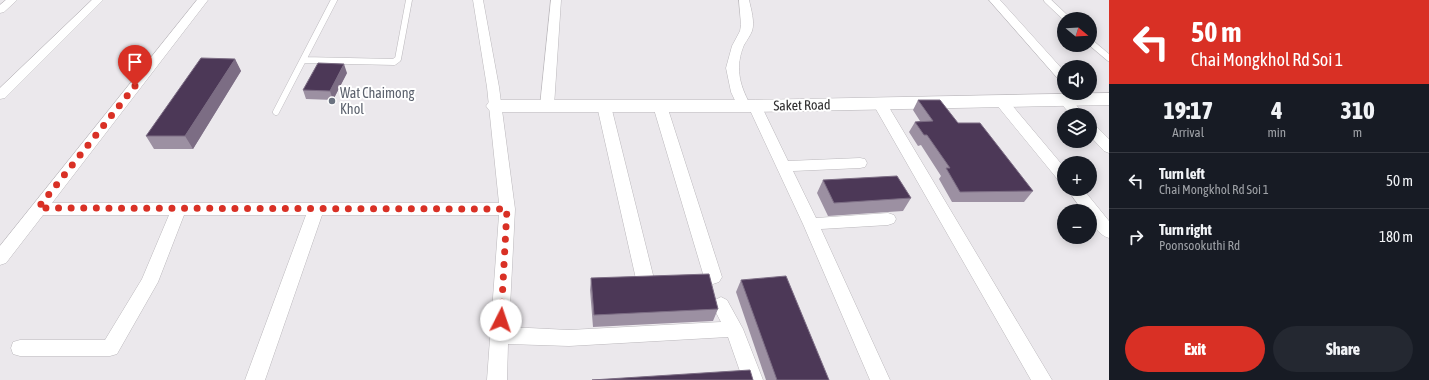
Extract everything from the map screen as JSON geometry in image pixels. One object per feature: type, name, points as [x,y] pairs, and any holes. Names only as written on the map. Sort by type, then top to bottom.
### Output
[{"type":"street","points":[[0,10],[12,0]]},
{"type":"street","points":[[0,95],[98,0]]},
{"type":"street","points":[[0,258],[203,0]]},
{"type":"street","points":[[478,0],[495,106],[507,209],[497,380]]},
{"type":"street","points":[[547,106],[556,0]]},
{"type":"street","points":[[744,0],[747,25],[746,31],[738,46],[732,68],[738,92],[750,106],[784,166],[880,380]]},
{"type":"street","points":[[994,0],[1057,70]]},
{"type":"street","name":"Saket Road","points":[[495,106],[750,106],[1001,101],[1075,102],[1109,99]]},
{"type":"street","points":[[1001,101],[1057,169]]},
{"type":"street","points":[[880,104],[1042,380]]},
{"type":"street","points":[[604,106],[645,279]]},
{"type":"street","points":[[660,106],[713,277]]},
{"type":"street","points":[[1097,135],[1109,148]]},
{"type":"street","points":[[784,166],[860,163]]},
{"type":"street","points":[[1080,196],[1109,232]]},
{"type":"street","points":[[38,208],[507,209]]},
{"type":"street","points":[[20,348],[110,348],[149,282],[179,209]]},
{"type":"street","points":[[255,380],[316,209]]},
{"type":"street","points":[[811,224],[888,219]]},
{"type":"street","points":[[721,305],[734,329],[752,378],[733,379]]},
{"type":"street","points":[[500,335],[569,338],[734,329]]},
{"type":"lane","points":[[276,112],[334,0]]},
{"type":"lane","points":[[304,60],[394,62],[398,59],[409,0]]},
{"type":"lane","points":[[1048,0],[1060,12]]},
{"type":"lane","points":[[1097,48],[1108,58]]},
{"type":"building","points":[[201,58],[235,59],[185,136],[146,136]]},
{"type":"building","points":[[318,63],[344,64],[330,91],[303,90]]},
{"type":"building","points":[[918,100],[940,100],[958,123],[980,123],[1033,191],[960,192],[946,168],[950,168],[927,135],[924,135],[915,122],[933,121]]},
{"type":"building","points":[[897,176],[911,198],[834,203],[823,180]]},
{"type":"building","points":[[709,274],[718,309],[594,315],[591,278]]},
{"type":"building","points":[[786,276],[829,380],[777,380],[741,280]]},
{"type":"building","points":[[750,370],[753,380],[592,380]]},
{"type":"place","name":"Wat Chaimong Khol","points":[[332,101]]},
{"type":"route","points":[[135,86],[38,208],[507,209],[501,320]]}]
